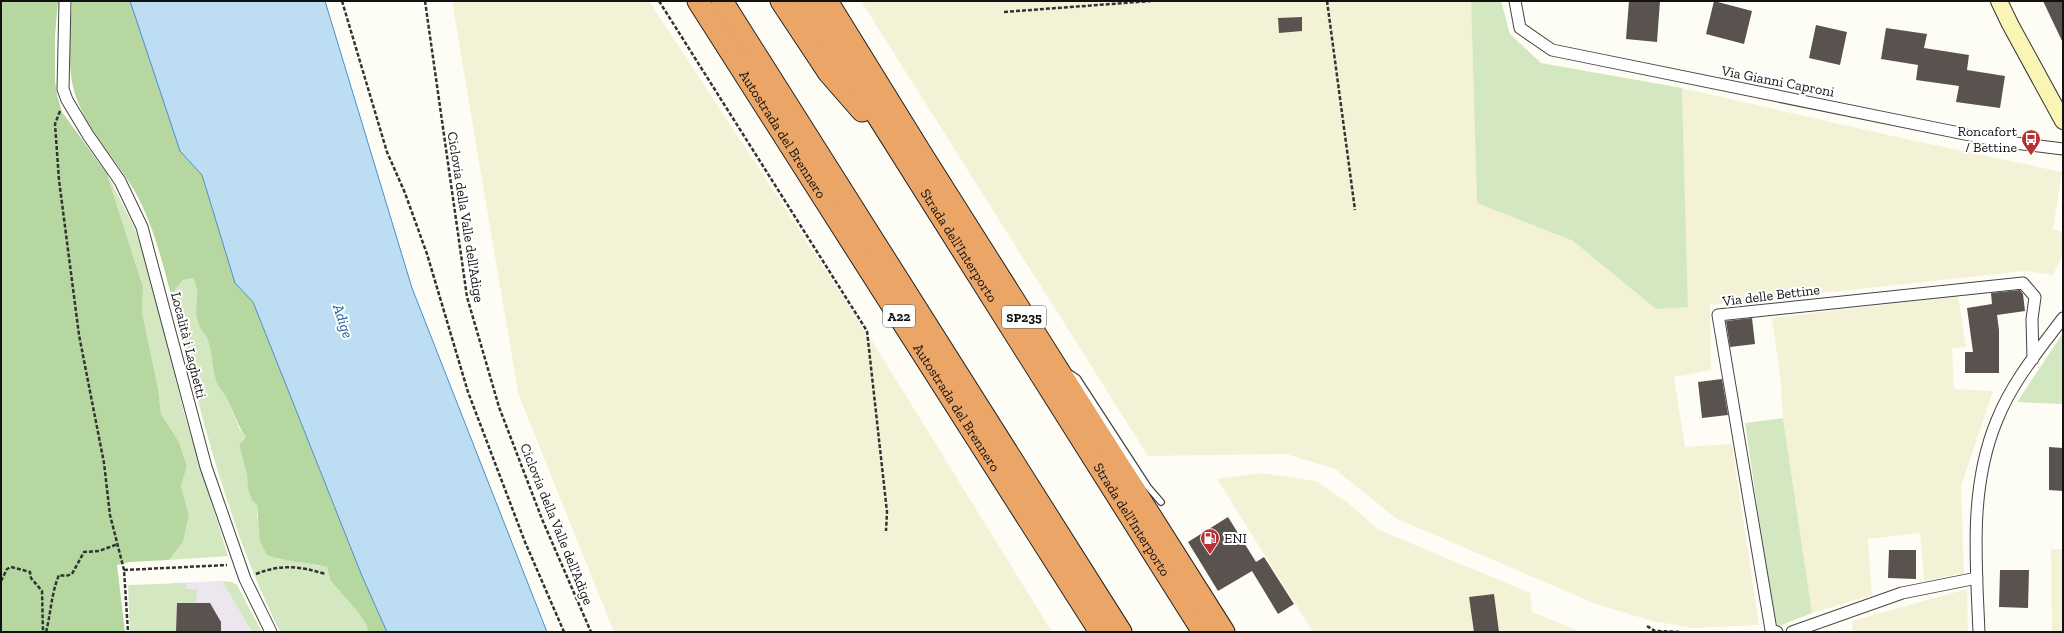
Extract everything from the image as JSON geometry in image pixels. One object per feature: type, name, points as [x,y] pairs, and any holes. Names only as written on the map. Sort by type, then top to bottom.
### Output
[{"type":"highway","name":"Autostrada del Brennero","points":[[698,1],[1100,632]]},
{"type":"highway","name":"Autostrada del Brennero","points":[[722,1],[1121,632]]},
{"type":"highway","points":[[781,1],[828,72],[907,163]]},
{"type":"highway","name":"Strada dell'Interporto","points":[[805,1],[1203,632]]},
{"type":"highway","name":"Strada dell'Interporto","points":[[827,1],[1046,352],[1224,632]]},
{"type":"street","name":"Località i Laghetti","points":[[65,1],[63,89],[67,100],[88,135],[120,181],[142,227],[206,467],[239,564],[271,632]]},
{"type":"street","name":"Via Gianni Caproni","points":[[1515,1],[1520,28],[1552,50],[1999,141],[2063,149]]},
{"type":"street","points":[[2000,1],[2010,24],[2063,121]]},
{"type":"street","name":"Via delle Bettine","points":[[1777,632],[1771,630],[1718,315],[2023,283],[2035,298],[2032,319],[2033,359]]},
{"type":"street","points":[[1979,632],[1976,578],[1976,511],[1986,448],[2008,396],[2063,318]]},
{"type":"street","points":[[1792,632],[1902,592],[1976,578]]},
{"type":"lane","points":[[1046,352],[1077,378],[1148,487],[1161,502]]},
{"type":"path","points":[[342,1],[387,152],[405,193],[427,254],[468,392],[525,542],[564,632]]},
{"type":"path","name":"Ciclovia della Valle dell'Adige","points":[[425,1],[467,297],[499,407],[542,519],[591,632]]},
{"type":"path","points":[[659,1],[867,331],[887,512],[886,531]]},
{"type":"path","points":[[1004,12],[1151,1]]},
{"type":"path","points":[[1327,1],[1355,210]]},
{"type":"path","points":[[62,109],[56,118],[55,124],[58,172],[79,335],[104,463],[110,515],[124,570],[128,632]]},
{"type":"path","points":[[46,632],[49,620],[48,610],[59,575],[66,576],[72,574],[84,552],[99,552],[118,544]]},
{"type":"path","points":[[124,570],[239,564]]},
{"type":"path","points":[[245,579],[270,569],[287,566],[307,568],[325,574]]},
{"type":"path","points":[[1,581],[7,569],[11,567],[30,572],[31,578],[42,591],[43,632]]},
{"type":"path","points":[[1646,626],[1655,631],[1680,632]]},
{"type":"shaded area","points":[[452,1],[649,1],[874,344],[1052,632],[614,632],[518,393]]},
{"type":"shaded area","points":[[861,1],[1471,1],[1477,203],[1573,241],[1656,309],[1688,306],[1682,88],[1897,137],[2062,172],[2053,229],[2063,232],[2063,254],[2053,275],[2025,271],[1710,305],[1711,370],[1674,377],[1685,447],[1732,444],[1759,625],[1693,628],[1652,621],[1596,604],[1397,519],[1335,469],[1286,454],[1148,456]]},
{"type":"shaded area","points":[[1958,296],[1966,347],[1952,348],[1954,389],[1993,391],[1961,486],[1964,573],[1924,581],[1920,533],[1868,539],[1872,595],[1812,613],[1783,418],[1780,375],[1772,318]]},
{"type":"shaded area","points":[[1262,473],[1316,481],[1347,502],[1379,530],[1530,593],[1532,612],[1581,632],[1313,632],[1217,479]]},
{"type":"shaded area","points":[[2051,549],[2063,549],[2063,632],[2052,632]]},
{"type":"shaded area","points":[[222,581],[252,632],[169,632],[171,583]]},
{"type":"shaded area","points":[[1967,589],[1968,632],[1853,632],[1852,621]]},
{"type":"green space","points":[[1,1],[58,1],[55,36],[55,81],[57,95],[62,112],[107,174],[143,287],[142,312],[158,388],[161,414],[179,442],[187,466],[181,486],[189,515],[183,542],[169,560],[129,562],[117,565],[125,632],[1,632]]},
{"type":"green space","points":[[72,1],[130,1],[180,150],[202,175],[235,283],[253,302],[362,576],[387,632],[368,632],[366,624],[357,611],[330,580],[327,567],[267,555],[260,541],[257,505],[252,500],[248,488],[247,474],[239,445],[246,437],[240,428],[226,396],[218,386],[216,380],[209,343],[196,316],[196,285],[193,278],[183,280],[171,295],[156,241],[140,202],[127,178],[88,122],[76,97],[71,75],[70,62]]},
{"type":"green space","points":[[1471,1],[1501,1],[1510,34],[1541,63],[1682,88],[1688,307],[1656,309],[1573,241],[1477,203]]},
{"type":"green space","points":[[107,174],[135,229],[147,263],[185,417],[228,556],[169,560],[183,542],[189,515],[181,486],[187,466],[179,442],[161,414],[158,388],[142,312],[143,287]]},
{"type":"green space","points":[[193,278],[197,286],[199,299],[196,307],[198,323],[207,337],[214,358],[215,379],[227,398],[239,428],[246,437],[239,445],[248,477],[250,494],[257,505],[257,516],[278,559],[327,567],[330,580],[357,611],[366,624],[368,632],[280,632],[261,592],[230,509],[216,466],[171,295],[183,280]]},
{"type":"green space","points":[[2063,333],[2063,404],[2017,402]]},
{"type":"green space","points":[[1783,418],[1812,613],[1779,626],[1774,620],[1745,423]]},
{"type":"green space","points":[[222,581],[232,582],[237,585],[262,632],[252,632]]},
{"type":"green space","points":[[186,583],[186,589],[197,589],[196,603],[177,603],[176,632],[130,632],[128,585]]},
{"type":"water","name":"Adige","points":[[130,1],[325,1],[412,288],[547,632],[387,632],[362,576],[253,302],[235,283],[202,175],[180,151]]},
{"type":"building","points":[[1629,1],[1660,1],[1657,42],[1626,39]]},
{"type":"building","points":[[1714,1],[1752,11],[1744,44],[1706,34]]},
{"type":"building","points":[[2043,1],[2063,1],[2063,43]]},
{"type":"building","points":[[1302,17],[1302,31],[1279,33],[1278,18]]},
{"type":"building","points":[[1816,25],[1847,32],[1840,65],[1809,58]]},
{"type":"building","points":[[1886,28],[1927,34],[1924,48],[1969,55],[1967,70],[2005,76],[2000,108],[1956,102],[1959,86],[1916,80],[1918,65],[1881,59]]},
{"type":"building","points":[[2020,290],[2023,294],[2025,311],[1997,315],[1999,330],[1999,373],[1965,373],[1965,352],[1973,352],[1967,308],[1992,304],[1991,293]]},
{"type":"building","points":[[1752,318],[1755,344],[1730,347],[1726,321]]},
{"type":"building","points":[[1722,379],[1728,415],[1702,418],[1698,382]]},
{"type":"building","points":[[2049,447],[2063,448],[2063,491],[2049,490]]},
{"type":"building","points":[[1228,517],[1256,562],[1264,557],[1294,604],[1278,614],[1252,571],[1218,591],[1188,542]]},
{"type":"building","points":[[1889,550],[1916,550],[1916,579],[1888,578]]},
{"type":"building","points":[[2000,570],[2029,570],[2028,608],[1999,607]]},
{"type":"building","points":[[1494,594],[1499,632],[1474,632],[1469,597]]},
{"type":"building","points":[[177,603],[210,603],[221,622],[221,632],[176,632]]},
{"type":"place","name":"Roncafort / Bettine","points":[[2031,156]]},
{"type":"place","name":"ENI","points":[[1210,555]]}]
